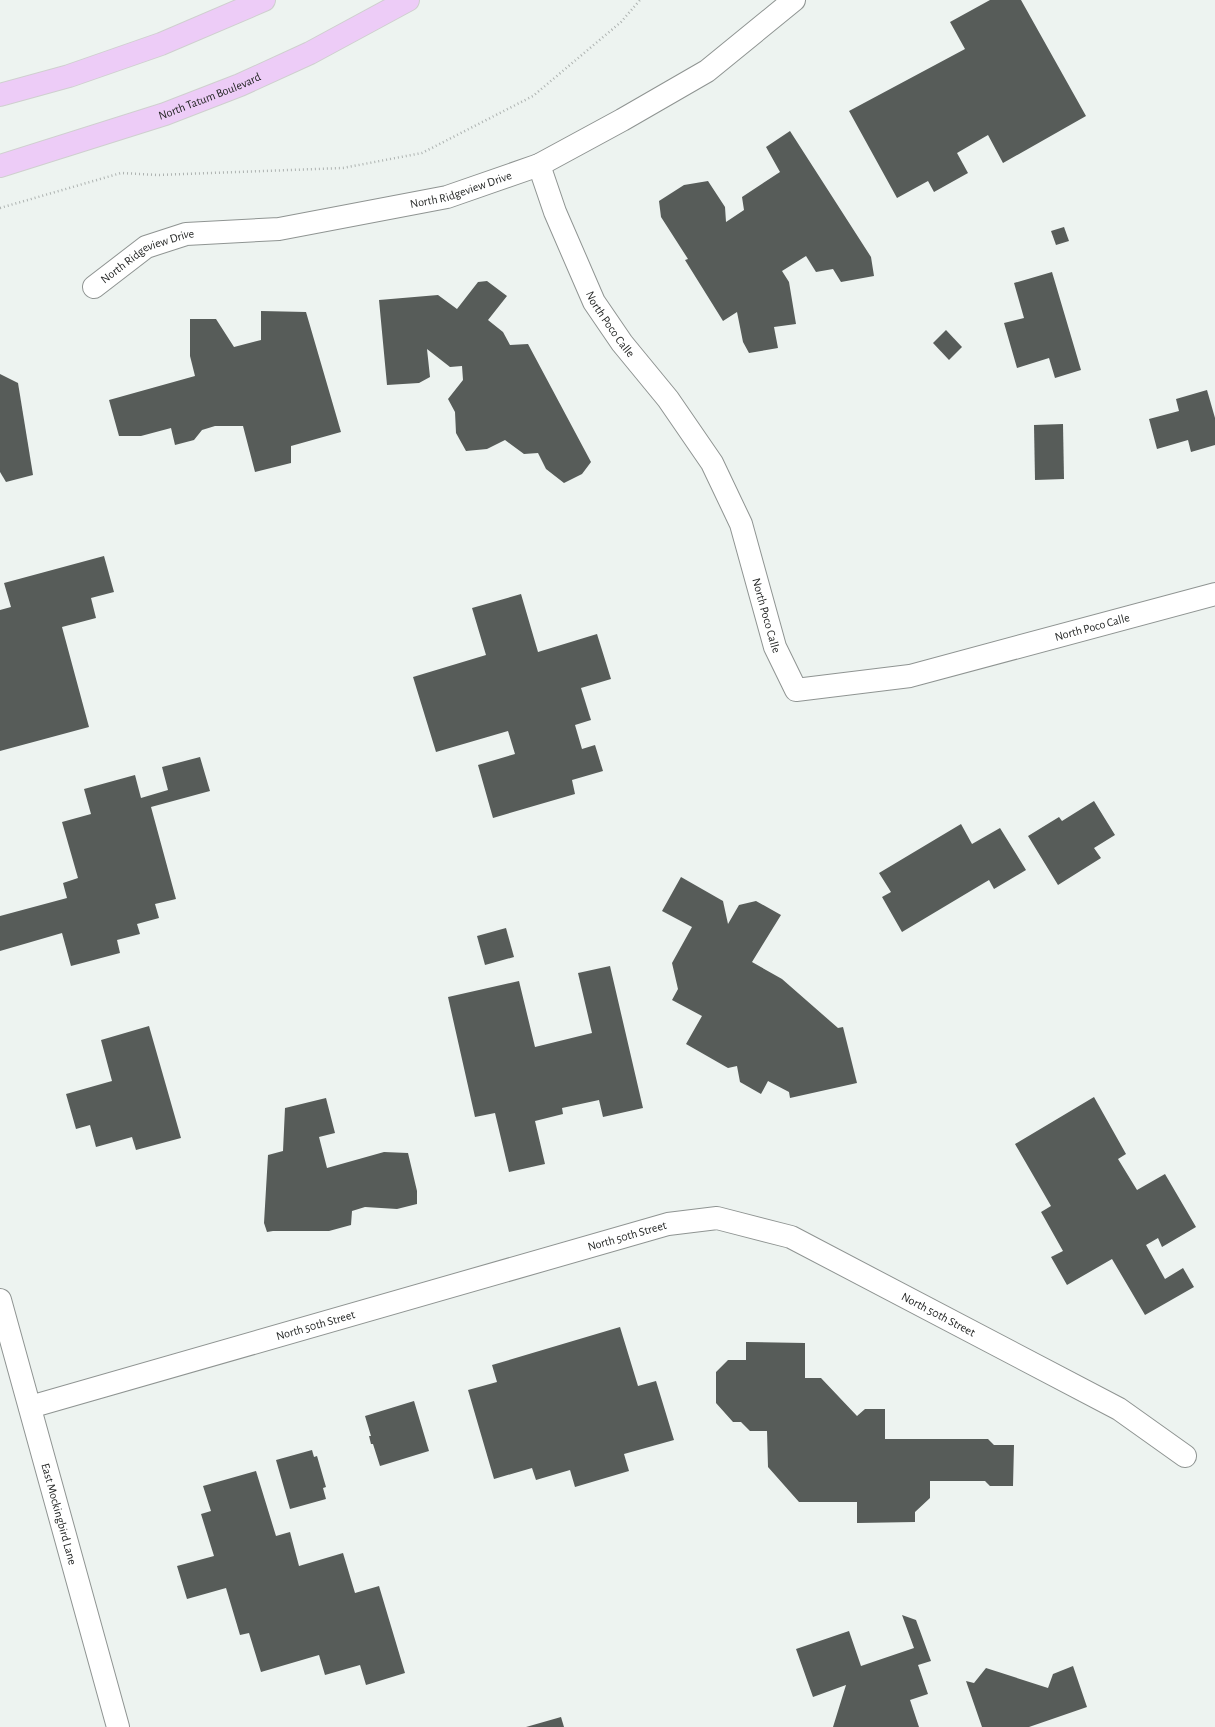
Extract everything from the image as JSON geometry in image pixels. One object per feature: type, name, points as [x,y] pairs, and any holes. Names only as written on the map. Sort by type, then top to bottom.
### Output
[{"type":"main road","points":[[0,95],[69,76],[161,44],[264,0]]},
{"type":"main road","name":"North Tatum Boulevard","points":[[0,166],[165,114],[240,85],[310,53],[408,0]]},
{"type":"street","name":"North Ridgeview Drive","points":[[94,287],[146,247],[186,234],[278,229],[447,197],[539,164],[622,120],[707,71],[794,0]]},
{"type":"street","name":"North Poco Calle","points":[[539,164],[555,212],[594,302],[622,343],[668,399],[712,463],[741,524],[775,646],[796,690],[910,676],[1215,594]]},
{"type":"street","name":"North 50th Street","points":[[30,1407],[668,1224],[717,1218],[792,1237],[1119,1408],[1184,1456]]},
{"type":"street","name":"East Mockingbird Lane","points":[[0,1300],[118,1727]]},
{"type":"path","points":[[0,208],[121,173],[158,175],[343,168],[422,153],[533,96],[621,22],[640,0]]},
{"type":"building","points":[[990,0],[1021,0],[1086,116],[1003,163],[988,135],[957,153],[968,173],[934,192],[928,181],[897,198],[849,111],[965,49],[950,22]]},
{"type":"building","points":[[790,131],[871,257],[874,276],[841,282],[833,269],[816,272],[806,256],[782,271],[789,282],[796,324],[774,327],[778,348],[749,353],[743,342],[737,312],[723,321],[685,260],[688,259],[661,217],[659,201],[684,185],[708,181],[725,207],[726,222],[744,210],[742,197],[780,172],[766,147]]},
{"type":"building","points":[[1064,227],[1069,241],[1056,245],[1051,231]]},
{"type":"building","points":[[1052,272],[1081,370],[1055,378],[1049,358],[1017,368],[1004,323],[1024,318],[1014,283]]},
{"type":"building","points":[[487,281],[507,296],[488,320],[503,332],[510,345],[528,344],[591,462],[582,474],[564,483],[546,469],[538,453],[524,454],[505,440],[487,449],[466,451],[456,433],[455,412],[448,399],[463,380],[462,366],[450,367],[427,349],[430,377],[419,383],[387,385],[379,300],[438,295],[457,309],[478,282]]},
{"type":"building","points":[[261,311],[306,312],[341,432],[291,446],[291,463],[255,472],[243,426],[215,426],[202,430],[194,440],[175,445],[171,428],[141,436],[119,436],[109,400],[195,376],[190,356],[190,319],[216,319],[234,347],[261,340]]},
{"type":"building","points":[[946,330],[962,347],[949,360],[933,343]]},
{"type":"building","points":[[0,374],[18,383],[33,475],[6,482],[0,472]]},
{"type":"building","points":[[1207,390],[1215,418],[1215,445],[1191,452],[1188,440],[1157,449],[1149,419],[1179,411],[1176,399]]},
{"type":"building","points":[[1063,424],[1064,479],[1035,480],[1034,425]]},
{"type":"building","points":[[104,556],[114,592],[91,598],[96,618],[62,627],[89,727],[0,751],[0,610],[11,607],[4,583]]},
{"type":"building","points":[[521,594],[538,652],[597,634],[611,679],[581,688],[591,720],[575,725],[582,749],[595,745],[603,771],[572,780],[575,794],[493,818],[478,765],[515,754],[508,731],[436,752],[413,677],[486,655],[472,608]]},
{"type":"building","points":[[200,757],[210,791],[151,807],[176,899],[155,904],[159,918],[137,924],[140,934],[117,940],[120,953],[71,966],[62,933],[0,951],[0,916],[67,898],[63,883],[78,878],[62,822],[91,814],[84,789],[135,775],[141,798],[168,790],[162,767]]},
{"type":"building","points":[[1094,801],[1115,835],[1094,848],[1101,858],[1058,885],[1028,836],[1059,817],[1062,821]]},
{"type":"building","points":[[961,824],[972,844],[1000,828],[1026,870],[994,889],[989,880],[902,932],[882,897],[891,892],[879,873]]},
{"type":"building","points":[[681,877],[723,901],[728,924],[739,905],[756,901],[781,915],[752,962],[782,979],[838,1028],[843,1027],[857,1083],[790,1098],[789,1092],[768,1081],[761,1094],[740,1082],[737,1066],[728,1068],[686,1044],[702,1016],[672,1000],[678,989],[672,963],[692,927],[662,911]]},
{"type":"building","points":[[506,928],[514,957],[485,965],[477,936]]},
{"type":"building","points":[[610,966],[643,1108],[603,1117],[599,1100],[562,1108],[563,1114],[535,1121],[545,1164],[509,1172],[495,1113],[475,1117],[448,997],[519,981],[535,1047],[592,1033],[578,973]]},
{"type":"building","points":[[149,1026],[181,1138],[136,1150],[132,1137],[96,1147],[90,1125],[76,1129],[66,1094],[112,1081],[101,1040]]},
{"type":"building","points":[[1094,1097],[1126,1154],[1118,1159],[1137,1190],[1165,1174],[1196,1227],[1162,1247],[1158,1238],[1146,1245],[1165,1279],[1183,1268],[1194,1287],[1145,1315],[1112,1259],[1067,1285],[1051,1257],[1063,1251],[1041,1212],[1051,1206],[1015,1144]]},
{"type":"building","points":[[326,1098],[335,1133],[319,1137],[327,1168],[384,1152],[408,1153],[417,1191],[417,1204],[397,1209],[365,1207],[352,1211],[351,1225],[329,1231],[267,1232],[264,1223],[268,1155],[283,1151],[285,1108]]},
{"type":"building","points":[[620,1327],[638,1386],[656,1381],[674,1440],[624,1454],[629,1471],[575,1487],[570,1470],[536,1480],[532,1468],[494,1479],[468,1390],[497,1382],[492,1365]]},
{"type":"building","points":[[746,1342],[805,1343],[805,1378],[821,1378],[857,1416],[865,1409],[885,1409],[885,1439],[988,1439],[994,1445],[1014,1445],[1013,1486],[990,1486],[985,1481],[930,1481],[930,1498],[915,1512],[915,1522],[857,1523],[857,1502],[799,1502],[768,1467],[767,1431],[750,1431],[741,1422],[733,1422],[716,1403],[716,1372],[728,1360],[746,1360]]},
{"type":"building","points":[[414,1401],[429,1451],[380,1466],[373,1444],[371,1444],[369,1436],[371,1436],[365,1416]]},
{"type":"building","points":[[312,1450],[314,1457],[317,1456],[326,1487],[323,1488],[326,1499],[290,1509],[276,1460]]},
{"type":"building","points":[[256,1471],[276,1536],[290,1532],[299,1566],[343,1553],[355,1593],[379,1586],[405,1673],[366,1685],[360,1665],[325,1675],[319,1655],[261,1672],[249,1633],[240,1635],[226,1588],[187,1599],[177,1566],[214,1556],[201,1514],[211,1511],[203,1486]]},
{"type":"building","points":[[902,1615],[916,1620],[931,1661],[918,1665],[928,1694],[910,1700],[919,1727],[833,1727],[846,1685],[813,1697],[796,1649],[849,1631],[861,1666],[914,1648]]},
{"type":"building","points":[[1073,1666],[1087,1707],[1029,1727],[982,1727],[966,1681],[974,1683],[986,1668],[1048,1688],[1053,1674]]},
{"type":"building","points":[[561,1717],[564,1727],[526,1727]]}]
